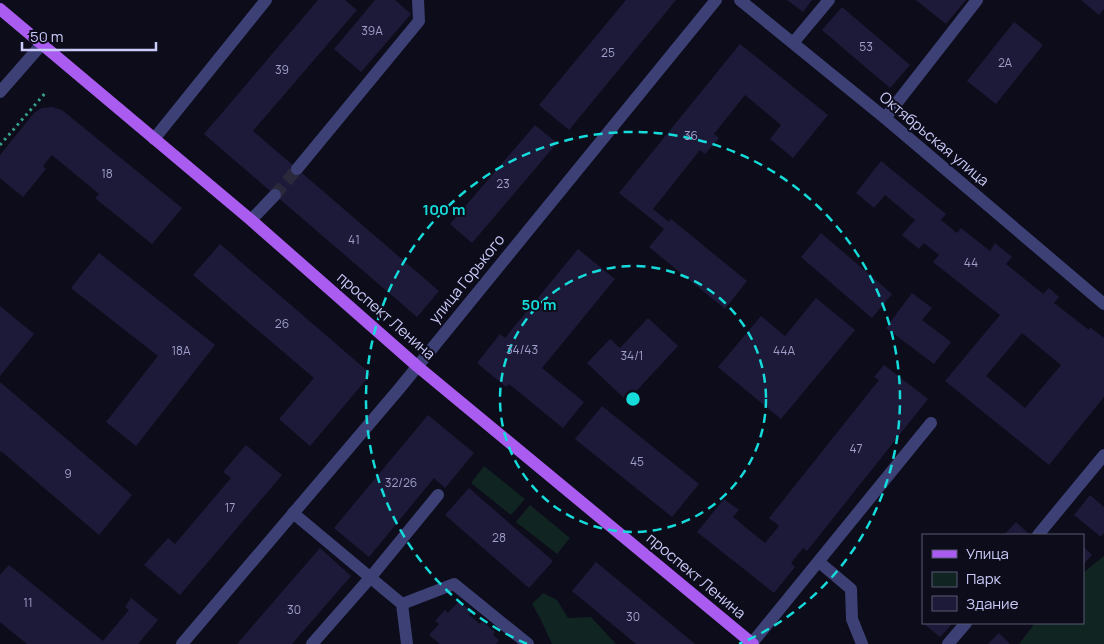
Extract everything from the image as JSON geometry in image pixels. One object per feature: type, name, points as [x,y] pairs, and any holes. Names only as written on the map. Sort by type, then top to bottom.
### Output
[{"type":"main road","name":"проспект Ленина","points":[[0,9],[251,220],[417,366],[753,644]]},
{"type":"street","points":[[154,139],[266,0]]},
{"type":"street","points":[[297,168],[419,21],[418,0]]},
{"type":"street","name":"улица Горького","points":[[182,644],[417,366],[716,0]]},
{"type":"street","name":"Октябрьская улица","points":[[740,0],[885,118],[1104,304]]},
{"type":"street","points":[[793,43],[829,0]]},
{"type":"street","points":[[885,118],[977,0]]},
{"type":"street","points":[[0,92],[42,44]]},
{"type":"street","points":[[251,220],[275,195]]},
{"type":"street","points":[[753,644],[931,422]]},
{"type":"street","points":[[1039,534],[1104,455]]},
{"type":"street","points":[[312,644],[370,578],[438,495]]},
{"type":"street","points":[[292,514],[402,604],[407,644]]},
{"type":"street","points":[[819,562],[851,589],[852,619],[862,644]]},
{"type":"street","points":[[402,604],[454,584],[528,644]]},
{"type":"street","points":[[948,644],[965,624]]},
{"type":"path","points":[[0,145],[47,91]]},
{"type":"green space","points":[[484,466],[525,499],[511,515],[471,483]]},
{"type":"green space","points":[[530,505],[570,538],[557,554],[516,522]]},
{"type":"green space","points":[[1104,556],[1104,644],[1019,644],[1034,624],[1084,624],[1084,572]]},
{"type":"green space","points":[[543,593],[557,600],[568,618],[591,617],[616,644],[552,644],[532,604]]},
{"type":"building","points":[[318,0],[345,0],[357,10],[253,131],[439,291],[417,317],[204,134]]},
{"type":"building","points":[[375,0],[395,0],[411,14],[361,72],[334,49]]},
{"type":"building","points":[[626,0],[676,0],[569,130],[539,105]]},
{"type":"building","points":[[787,0],[812,0],[803,12]]},
{"type":"building","points":[[916,0],[966,0],[946,24]]},
{"type":"building","points":[[1081,0],[1104,0],[1104,9],[1099,15]]},
{"type":"building","points":[[842,7],[910,65],[890,88],[822,30]]},
{"type":"building","points":[[1014,22],[1043,45],[996,104],[967,81]]},
{"type":"building","points":[[740,44],[828,115],[793,158],[770,139],[781,125],[745,95],[714,134],[719,138],[705,154],[700,150],[653,209],[669,222],[671,219],[747,281],[725,309],[649,247],[664,229],[619,193]]},
{"type":"building","points":[[52,107],[62,110],[182,208],[152,244],[95,198],[99,194],[52,155],[43,166],[46,169],[23,197],[0,178],[0,155],[34,113],[42,108]]},
{"type":"building","points":[[535,125],[557,143],[472,243],[450,224]]},
{"type":"building","points":[[881,161],[946,214],[941,220],[957,233],[961,228],[990,251],[995,243],[1012,257],[1006,264],[1043,294],[1049,288],[1059,297],[1054,303],[1089,330],[1090,327],[1104,338],[1104,397],[1049,465],[945,381],[1000,315],[933,262],[939,255],[924,243],[919,249],[902,235],[915,220],[885,195],[874,208],[856,193]],"holes":[[[1022,333],[1061,365],[1025,408],[986,376]]]},
{"type":"building","points":[[821,233],[892,294],[872,318],[801,257]]},
{"type":"building","points":[[220,244],[371,374],[310,446],[279,419],[314,378],[193,275]]},
{"type":"building","points":[[578,249],[615,279],[542,368],[584,402],[563,428],[509,384],[506,387],[477,363],[500,334],[505,338]]},
{"type":"building","points":[[99,253],[215,345],[136,446],[106,422],[158,356],[71,288]]},
{"type":"building","points":[[912,293],[932,308],[922,320],[951,342],[934,364],[886,328]]},
{"type":"building","points":[[816,298],[855,330],[781,419],[718,367],[761,316],[785,336]]},
{"type":"building","points":[[0,306],[34,334],[0,376]]},
{"type":"building","points":[[648,318],[678,346],[627,401],[587,363],[610,339],[620,348]]},
{"type":"building","points":[[884,365],[928,399],[807,551],[803,548],[791,563],[795,567],[774,593],[697,532],[724,499],[739,510],[733,517],[765,543],[779,526],[769,518],[879,380],[874,377]]},
{"type":"building","points":[[0,382],[132,495],[99,535],[1,451],[0,453]]},
{"type":"building","points":[[602,406],[699,484],[672,517],[575,439]]},
{"type":"building","points":[[428,415],[474,453],[445,488],[434,478],[369,557],[334,528]]},
{"type":"building","points":[[246,445],[282,475],[180,595],[144,565],[168,538],[175,544],[231,478],[223,472]]},
{"type":"building","points":[[469,488],[553,561],[529,588],[445,515]]},
{"type":"building","points":[[1090,495],[1104,507],[1104,533],[1101,537],[1074,515]]},
{"type":"building","points":[[1016,522],[1029,534],[1005,534]]},
{"type":"building","points":[[1084,547],[1092,555],[1084,564]]},
{"type":"building","points":[[320,548],[351,576],[292,644],[237,644]]},
{"type":"building","points":[[596,562],[695,644],[636,644],[572,591]]},
{"type":"building","points":[[9,565],[103,641],[129,610],[125,607],[131,598],[158,620],[138,644],[27,644],[0,622],[0,575]]},
{"type":"building","points":[[459,601],[472,612],[469,615],[480,624],[482,621],[495,632],[493,635],[499,640],[496,644],[440,644],[429,635],[439,624],[435,621],[445,610],[448,613]]},
{"type":"building","points":[[924,624],[952,624],[940,637]]},
{"type":"building","points":[[999,633],[1010,644],[988,644]]},
{"type":"tunnel","points":[[275,195],[297,169]]}]
